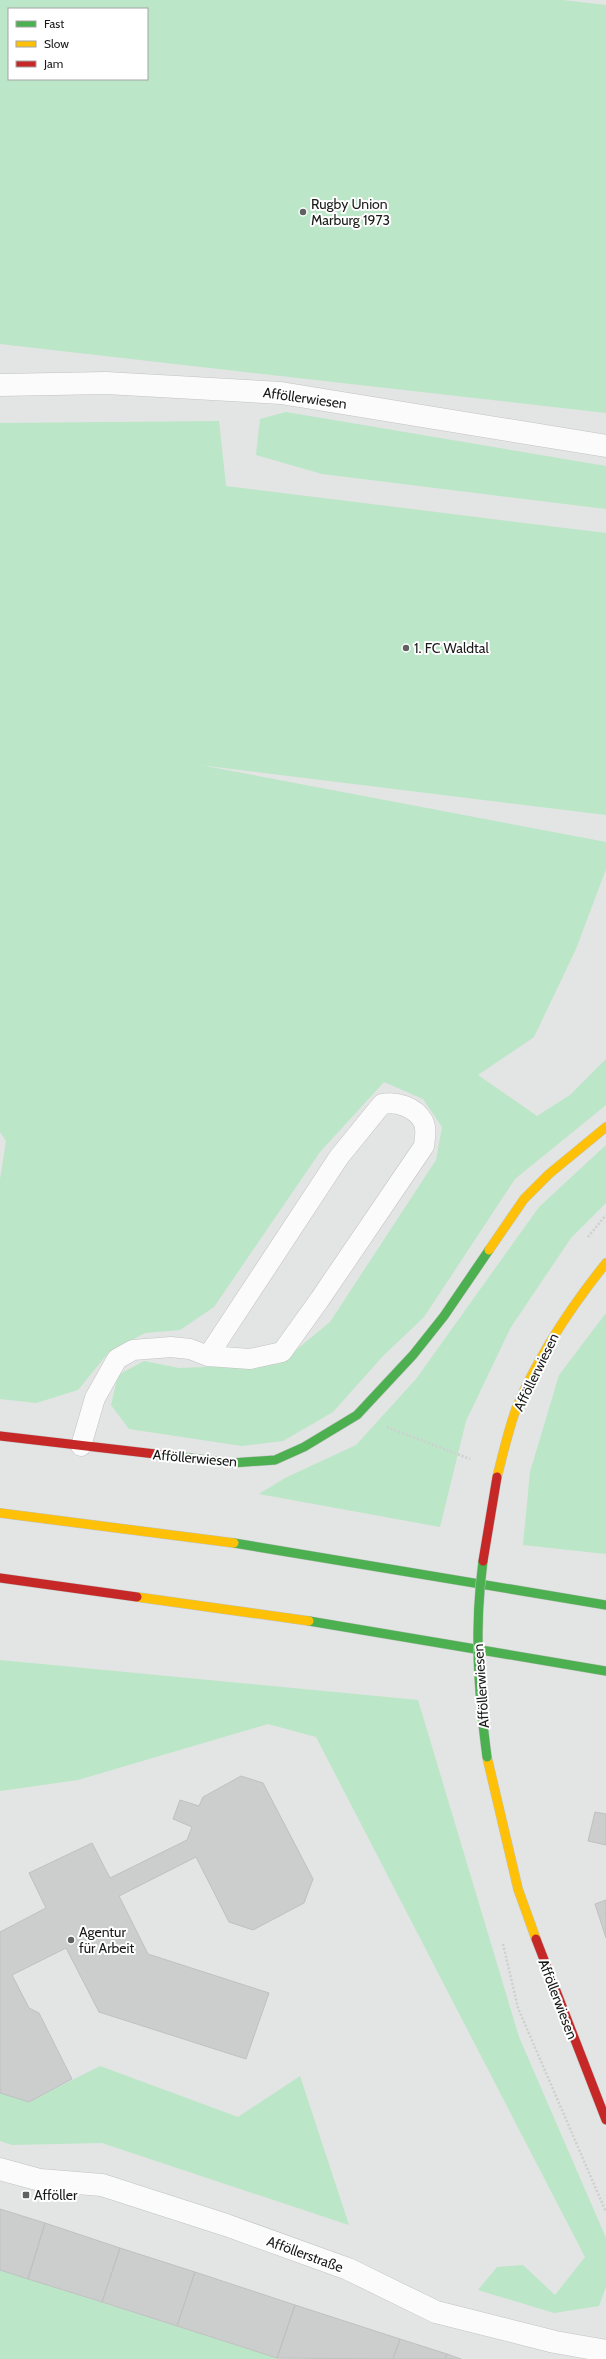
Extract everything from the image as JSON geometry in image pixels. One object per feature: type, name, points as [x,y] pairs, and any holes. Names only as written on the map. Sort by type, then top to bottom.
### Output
[{"type":"main road","name":"Afföllerwiesen","points":[[0,1436],[232,1464],[275,1460],[304,1447],[357,1415],[413,1355],[444,1316],[524,1199],[549,1174],[606,1127]]},
{"type":"main road","name":"Afföllerwiesen","points":[[606,1263],[586,1288],[548,1344],[516,1411],[497,1477],[483,1545],[477,1612],[478,1685],[487,1757],[518,1889],[556,1995],[606,2120]]},
{"type":"main road","points":[[0,1513],[81,1522],[369,1563],[606,1605]]},
{"type":"main road","points":[[0,1578],[279,1616],[606,1671]]},
{"type":"street","name":"Afföllerwiesen","points":[[0,385],[106,383],[281,393],[606,446]]},
{"type":"street","name":"Afföllerstraße","points":[[0,2169],[40,2180],[102,2185],[226,2225],[348,2269],[436,2312],[555,2342],[606,2351]]},
{"type":"lane","points":[[81,1446],[95,1398],[117,1359],[133,1350],[171,1347],[190,1349],[208,1356],[250,1359],[282,1352],[320,1299],[424,1146],[426,1132],[423,1121],[412,1110],[402,1104],[393,1102],[382,1104],[339,1157],[208,1356]]},
{"type":"path","points":[[357,1415],[475,1460]]},
{"type":"green space","name":"Rugby Union Marburg 1973","points":[[0,0],[563,0],[606,5],[606,413],[0,344]]},
{"type":"green space","points":[[286,412],[606,466],[606,509],[322,474],[256,455],[260,419]]},
{"type":"green space","points":[[219,421],[226,486],[606,533],[606,815],[200,765],[606,842],[606,869],[576,949],[534,1037],[478,1075],[537,1116],[570,1095],[606,1059],[606,1105],[515,1179],[424,1317],[383,1356],[333,1412],[283,1441],[242,1446],[129,1429],[111,1405],[118,1375],[144,1361],[179,1368],[279,1364],[330,1322],[436,1160],[442,1127],[423,1099],[384,1082],[320,1152],[214,1307],[180,1330],[145,1333],[109,1352],[78,1390],[36,1403],[0,1399],[0,1179],[6,1141],[0,1132],[0,423]]},
{"type":"green space","points":[[606,1145],[606,1203],[571,1238],[511,1327],[466,1421],[440,1527],[259,1494],[285,1478],[356,1445],[416,1379],[539,1207]]},
{"type":"green space","points":[[606,1313],[606,1554],[523,1545],[530,1472],[559,1375]]},
{"type":"green space","points":[[0,1660],[418,1700],[519,2037],[606,2238],[606,2287],[599,2306],[554,2313],[478,2290],[497,2267],[523,2265],[555,2295],[585,2257],[316,1737],[268,1724],[78,1780],[0,1791]]},
{"type":"green space","points":[[100,2066],[238,2117],[300,2076],[349,2225],[102,2143],[12,2145],[0,2141],[0,2093],[29,2102]]},
{"type":"green space","points":[[0,2270],[28,2279],[280,2359],[0,2359]]},
{"type":"building","name":"Agentur für Arbeit","points":[[241,1776],[263,1783],[313,1879],[304,1903],[253,1930],[229,1922],[196,1857],[119,1896],[148,1954],[269,1993],[246,2059],[99,2012],[66,1948],[12,1975],[29,2008],[39,2013],[72,2079],[29,2102],[0,2093],[0,1932],[46,1908],[29,1873],[92,1843],[110,1878],[187,1840],[192,1827],[173,1819],[180,1800],[199,1806],[203,1797]]},
{"type":"building","points":[[595,1812],[606,1814],[606,1845],[588,1841]]},
{"type":"building","points":[[606,1900],[606,1938],[595,1904]]},
{"type":"building","points":[[0,2209],[45,2223],[28,2279],[0,2270]]},
{"type":"building","points":[[45,2223],[120,2248],[102,2302],[28,2279]]},
{"type":"building","points":[[120,2248],[195,2272],[177,2326],[102,2302]]},
{"type":"building","points":[[195,2272],[295,2305],[277,2358],[177,2326]]},
{"type":"building","points":[[295,2305],[400,2339],[393,2359],[277,2358]]},
{"type":"building","points":[[400,2339],[447,2354],[445,2359],[393,2359]]},
{"type":"building","points":[[447,2354],[461,2359],[445,2359]]},
{"type":"traffic: fast","points":[[164,1455],[232,1463],[275,1460],[304,1447],[357,1415],[413,1355],[444,1316],[489,1250]]},
{"type":"traffic: fast","points":[[234,1543],[606,1605]]},
{"type":"traffic: fast","points":[[483,1561],[480,1586],[478,1659],[481,1707],[487,1757]]},
{"type":"traffic: fast","points":[[309,1621],[606,1671]]},
{"type":"traffic: slow","points":[[489,1250],[524,1199],[549,1174],[606,1127]]},
{"type":"traffic: slow","points":[[497,1477],[516,1409],[534,1370],[580,1297],[606,1263]]},
{"type":"traffic: slow","points":[[0,1513],[234,1543]]},
{"type":"traffic: slow","points":[[137,1597],[309,1621]]},
{"type":"traffic: slow","points":[[487,1757],[518,1889],[536,1939]]},
{"type":"traffic: jam","points":[[0,1436],[164,1455]]},
{"type":"traffic: jam","points":[[483,1561],[497,1477]]},
{"type":"traffic: jam","points":[[0,1578],[137,1597]]},
{"type":"traffic: jam","points":[[536,1939],[606,2120]]},
{"type":"place","name":"Rugby Union Marburg 1973","points":[[303,212]]},
{"type":"place","name":"1. FC Waldtal","points":[[406,648]]},
{"type":"place","name":"Agentur für Arbeit","points":[[71,1940]]},
{"type":"place","name":"Afföller","points":[[26,2195]]}]
